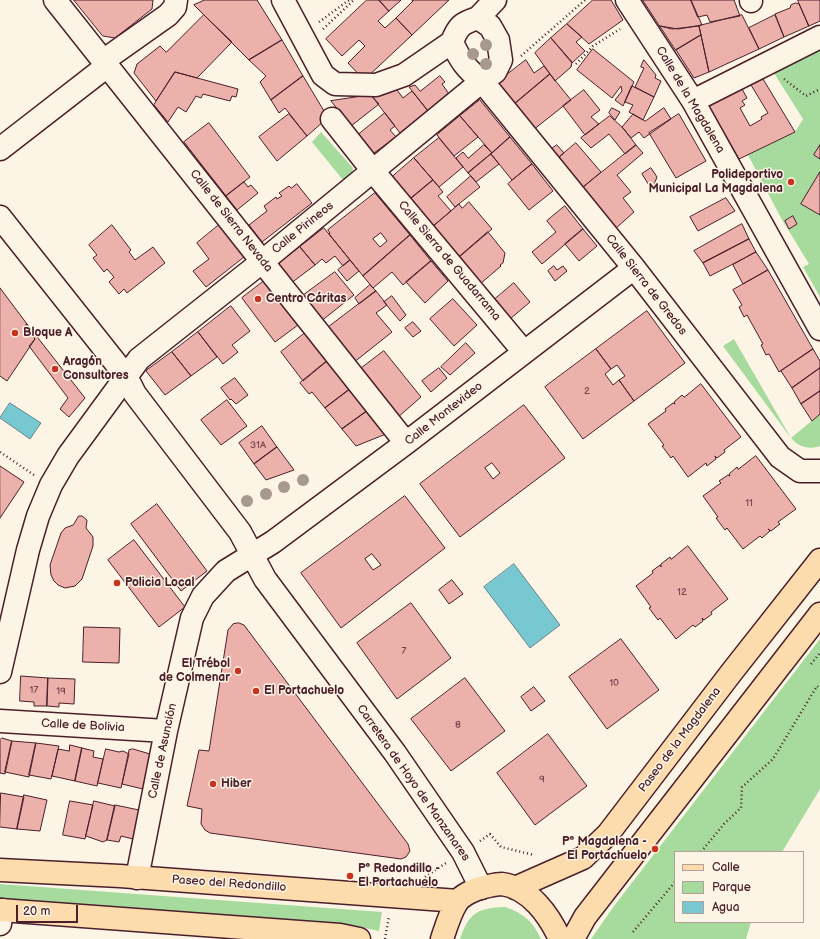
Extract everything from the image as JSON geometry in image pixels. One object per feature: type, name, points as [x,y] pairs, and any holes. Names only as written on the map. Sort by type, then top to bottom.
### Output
[{"type":"main road","name":"Paseo de la Magdalena","points":[[515,888],[583,858],[608,834],[731,673],[820,560]]},
{"type":"main road","points":[[573,939],[584,917],[820,614]]},
{"type":"main road","name":"Paseo del Redondillo","points":[[0,870],[137,878],[458,901]]},
{"type":"main road","points":[[442,939],[447,923],[458,901],[467,894],[480,888],[500,884],[515,888],[531,898],[544,911],[560,939]]},
{"type":"main road","points":[[1,915],[340,934],[359,939]]},
{"type":"street","name":"Calle de Sierra Nevada","points":[[55,0],[406,443]]},
{"type":"street","points":[[0,149],[105,63],[168,15],[175,7],[176,0]]},
{"type":"street","points":[[282,0],[323,75],[335,84],[376,85],[404,75],[452,42],[456,32],[464,22],[478,18],[495,0]]},
{"type":"street","name":"Calle de la Magdalena","points":[[627,0],[693,101],[820,329]]},
{"type":"street","points":[[452,42],[468,70],[482,81],[495,72],[501,60],[498,40],[490,26],[478,18]]},
{"type":"street","points":[[693,101],[820,37]]},
{"type":"street","name":"Calle Pirineos","points":[[0,672],[28,550],[38,516],[51,485],[68,456],[139,359],[263,261],[482,81]]},
{"type":"street","name":"Calle Sierra de Gredos","points":[[482,81],[634,268],[780,457],[800,471],[820,472]]},
{"type":"street","name":"Calle Sierra de Guadarrama","points":[[332,119],[373,171],[524,352]]},
{"type":"street","name":"Carretera de Hoyo de Manzanares","points":[[0,218],[126,376],[135,394],[240,532],[265,579],[400,760],[463,852],[480,888]]},
{"type":"street","name":"Calle Montevideo","points":[[252,555],[273,542],[406,443],[634,268]]},
{"type":"street","name":"Calle de Asunción","points":[[137,878],[166,731],[192,618],[203,596],[226,571],[252,555]]},
{"type":"street","name":"Calle de Bolivia","points":[[0,721],[166,731]]},
{"type":"path","points":[[302,36],[349,0]]},
{"type":"path","points":[[324,28],[354,0]]},
{"type":"path","points":[[515,62],[585,0]]},
{"type":"path","points":[[576,64],[593,46],[611,33],[626,26]]},
{"type":"path","points":[[765,65],[806,96],[820,89]]},
{"type":"path","points":[[0,452],[51,485]]},
{"type":"path","points":[[701,851],[724,824],[741,808],[742,787],[773,759],[817,686],[820,689]]},
{"type":"path","points":[[633,932],[674,883]]},
{"type":"green space","name":"Polideportivo Municipal La Magdalena","points":[[820,46],[820,297],[803,267],[809,264],[781,218],[748,155],[795,132],[803,119],[772,70]]},
{"type":"green space","points":[[321,132],[353,168],[352,173],[343,180],[312,142]]},
{"type":"green space","points":[[734,339],[791,438],[723,346]]},
{"type":"green space","points":[[820,414],[820,446],[812,448],[804,447],[797,444],[791,438]]},
{"type":"green space","points":[[820,639],[820,789],[783,851],[674,851],[674,923],[751,923],[746,939],[591,939],[614,906]]},
{"type":"green space","points":[[0,884],[382,912],[379,931],[351,925],[0,899]]},
{"type":"green space","points":[[505,907],[527,918],[535,927],[541,939],[460,939],[467,923],[475,914],[487,909]]},
{"type":"water","points":[[10,403],[41,423],[30,439],[0,418]]},
{"type":"water","points":[[514,564],[560,625],[530,648],[484,587]]},
{"type":"building","points":[[74,0],[153,0],[152,9],[115,38],[103,36]]},
{"type":"building","points":[[205,0],[257,0],[282,40],[249,60],[194,5]]},
{"type":"building","points":[[367,0],[379,0],[389,11],[378,21],[385,28],[396,18],[412,35],[364,80],[348,63],[365,46],[359,40],[342,56],[326,39]]},
{"type":"building","points":[[379,0],[401,0],[389,11]]},
{"type":"building","points":[[412,0],[449,0],[412,35],[396,18],[413,1]]},
{"type":"building","points":[[593,0],[611,0],[623,20],[589,44],[567,24]]},
{"type":"building","points":[[643,0],[691,0],[702,25],[678,29],[660,26]]},
{"type":"building","points":[[691,0],[734,0],[740,16],[710,22],[707,15],[698,17]]},
{"type":"building","points":[[798,0],[820,0],[820,21],[809,26]]},
{"type":"building","points":[[796,3],[799,4],[809,26],[784,37],[775,14],[790,8],[791,5]]},
{"type":"building","points":[[204,15],[232,42],[197,78],[175,72],[156,101],[134,73],[137,64],[160,46],[166,52]]},
{"type":"building","points":[[742,15],[759,49],[709,72],[699,26]]},
{"type":"building","points":[[775,15],[784,37],[759,49],[749,28]]},
{"type":"building","points":[[567,24],[582,37],[576,42],[585,51],[572,63],[551,38]]},
{"type":"building","points":[[660,26],[672,29],[699,26],[701,35],[676,50]]},
{"type":"building","points":[[701,35],[709,72],[694,78],[676,50]]},
{"type":"building","points":[[551,38],[572,62],[571,67],[555,81],[535,53]]},
{"type":"building","points":[[282,40],[303,76],[271,100],[260,82],[266,76],[249,60]]},
{"type":"building","points":[[593,49],[634,82],[623,106],[615,100],[622,91],[621,86],[612,98],[577,70]]},
{"type":"building","points":[[526,60],[534,73],[544,66],[550,74],[512,106],[495,84]]},
{"type":"building","points":[[644,60],[656,75],[655,78],[661,81],[654,97],[635,87],[644,68],[641,67]]},
{"type":"building","points":[[175,72],[238,89],[236,97],[232,96],[230,101],[203,94],[201,98],[196,96],[186,112],[178,107],[168,122],[154,105]]},
{"type":"building","points":[[550,74],[571,100],[533,130],[512,106]]},
{"type":"building","points":[[303,76],[324,111],[324,121],[307,136],[285,108],[279,113],[271,100]]},
{"type":"building","points":[[440,76],[445,82],[442,84],[449,94],[428,111],[409,87],[415,85],[420,91]]},
{"type":"building","points":[[763,79],[795,132],[739,159],[708,106],[742,89],[747,98],[742,101],[745,105],[740,108],[750,126],[762,119],[761,117],[768,113],[751,85]]},
{"type":"building","points":[[632,86],[654,97],[643,120],[629,112],[633,105],[625,102]]},
{"type":"building","points":[[397,90],[403,98],[412,91],[428,111],[400,133],[371,95]]},
{"type":"building","points":[[584,90],[600,110],[591,117],[599,124],[585,135],[563,106]]},
{"type":"building","points":[[371,95],[379,104],[351,126],[331,101]]},
{"type":"building","points":[[480,100],[510,137],[492,153],[460,116]]},
{"type":"building","points":[[612,108],[620,112],[615,120],[609,113]]},
{"type":"building","points":[[664,108],[671,119],[644,138],[639,132],[631,138],[622,127],[633,114],[645,121]]},
{"type":"building","points":[[385,113],[395,126],[390,130],[396,137],[374,153],[358,135]]},
{"type":"building","points":[[289,114],[307,136],[277,161],[259,137]]},
{"type":"building","points":[[679,114],[706,161],[676,178],[649,133]]},
{"type":"building","points":[[460,116],[478,137],[454,156],[437,135]]},
{"type":"building","points":[[610,116],[624,129],[636,145],[625,154],[609,134],[591,148],[581,138]]},
{"type":"building","points":[[209,123],[250,177],[226,196],[184,142]]},
{"type":"building","points":[[510,137],[532,164],[512,180],[491,154]]},
{"type":"building","points":[[439,138],[463,167],[439,187],[414,158]]},
{"type":"building","points":[[576,143],[601,172],[581,189],[556,160]]},
{"type":"building","points":[[484,145],[492,153],[468,173],[456,158],[463,152],[468,158]]},
{"type":"building","points":[[557,145],[564,153],[556,160],[549,151]]},
{"type":"building","points":[[636,145],[643,153],[617,175],[631,192],[623,198],[634,212],[615,229],[581,189]]},
{"type":"building","points":[[820,145],[820,159],[814,155]]},
{"type":"building","points":[[491,154],[499,164],[476,182],[468,173]]},
{"type":"building","points":[[414,158],[433,180],[409,200],[391,178]]},
{"type":"building","points":[[532,164],[553,191],[529,210],[508,184]]},
{"type":"building","points":[[651,168],[657,177],[652,190],[642,174]]},
{"type":"building","points":[[820,172],[820,215],[801,204]]},
{"type":"building","points":[[471,176],[480,187],[455,207],[447,197]]},
{"type":"building","points":[[433,180],[443,192],[438,196],[451,211],[432,227],[409,200]]},
{"type":"building","points":[[244,182],[248,187],[251,185],[258,193],[237,210],[226,196]]},
{"type":"building","points":[[297,184],[312,203],[262,242],[249,225],[267,211],[264,206],[276,197],[277,199],[282,196],[279,193],[289,186],[291,188]]},
{"type":"building","points":[[375,193],[410,235],[363,276],[329,234],[330,233],[328,230]],"holes":[[[381,233],[387,241],[380,247],[373,239]]]},
{"type":"building","points":[[726,198],[735,211],[698,231],[690,217]]},
{"type":"building","points":[[469,202],[492,229],[458,258],[432,227],[459,204],[462,208]]},
{"type":"building","points":[[565,206],[583,229],[542,264],[532,252],[556,232],[547,221]]},
{"type":"building","points":[[793,216],[797,224],[789,229],[785,221]]},
{"type":"building","points":[[742,224],[749,239],[703,263],[694,251]]},
{"type":"building","points":[[112,225],[131,250],[129,252],[135,260],[153,247],[165,263],[127,293],[124,289],[119,294],[109,282],[114,277],[107,269],[104,272],[93,258],[97,255],[89,245]]},
{"type":"building","points":[[219,225],[244,257],[206,287],[193,271],[209,259],[197,243]]},
{"type":"building","points":[[324,228],[350,260],[343,266],[335,256],[326,263],[322,259],[315,265],[300,247]]},
{"type":"building","points":[[583,229],[597,246],[579,261],[565,244]]},
{"type":"building","points":[[488,232],[505,253],[503,263],[500,265],[501,266],[480,284],[458,258]]},
{"type":"building","points":[[410,235],[431,261],[403,285],[392,272],[373,288],[363,276]]},
{"type":"building","points":[[749,239],[756,252],[710,276],[703,263]]},
{"type":"building","points":[[300,247],[315,265],[290,284],[276,266]]},
{"type":"building","points":[[756,252],[768,270],[743,284],[733,265]]},
{"type":"building","points":[[350,260],[359,271],[347,281],[338,270]]},
{"type":"building","points":[[431,261],[448,281],[425,303],[406,282]]},
{"type":"building","points":[[554,266],[557,270],[563,266],[567,271],[555,281],[548,271]]},
{"type":"building","points":[[768,270],[813,349],[779,372],[769,354],[766,355],[761,345],[763,344],[747,315],[744,317],[739,307],[742,305],[733,290]]},
{"type":"building","points":[[335,272],[354,295],[320,322],[301,297]]},
{"type":"building","points":[[264,281],[298,325],[275,342],[242,298]]},
{"type":"building","points":[[514,283],[530,302],[510,319],[494,300]]},
{"type":"building","points":[[370,285],[376,291],[359,304],[355,298]]},
{"type":"building","name":"Bloque A","points":[[0,288],[27,324],[25,327],[35,339],[7,381],[0,376]]},
{"type":"building","points":[[376,291],[387,305],[376,313],[392,332],[353,363],[326,329]]},
{"type":"building","points":[[392,296],[406,315],[400,321],[384,302]]},
{"type":"building","points":[[453,299],[477,325],[454,346],[430,319]]},
{"type":"building","points":[[231,306],[250,331],[232,345],[238,352],[223,364],[198,332]]},
{"type":"building","points":[[647,311],[685,363],[634,401],[619,380],[625,376],[617,365],[611,369],[596,349]]},
{"type":"building","points":[[413,322],[421,331],[413,337],[405,328]]},
{"type":"building","points":[[27,324],[85,398],[69,417],[60,409],[68,398],[29,346],[35,339],[25,327]]},
{"type":"building","points":[[198,332],[217,357],[191,376],[172,352]]},
{"type":"building","points":[[305,333],[327,361],[303,381],[281,352]]},
{"type":"building","points":[[466,343],[475,353],[450,375],[441,367]]},
{"type":"building","points":[[596,349],[611,369],[605,374],[613,385],[619,380],[634,401],[583,439],[545,387]]},
{"type":"building","points":[[813,349],[820,361],[820,368],[792,388],[781,371]]},
{"type":"building","points":[[384,351],[421,397],[397,418],[359,370]]},
{"type":"building","points":[[172,352],[191,376],[165,395],[146,371]]},
{"type":"building","points":[[327,361],[350,389],[325,408],[312,392],[309,394],[300,383]]},
{"type":"building","points":[[439,368],[447,378],[431,392],[422,381]]},
{"type":"building","points":[[820,368],[820,391],[801,404],[792,388]]},
{"type":"building","points":[[235,378],[248,395],[236,404],[231,399],[230,400],[221,388]]},
{"type":"building","points":[[701,384],[741,437],[724,450],[725,452],[717,458],[715,456],[716,459],[707,466],[706,463],[688,477],[673,456],[671,458],[662,446],[664,445],[648,424],[666,411],[665,409],[673,403],[675,404],[674,402],[682,395],[684,397]]},
{"type":"building","points":[[350,389],[367,411],[342,429],[325,408]]},
{"type":"building","points":[[820,391],[820,414],[812,421],[801,404]]},
{"type":"building","points":[[227,400],[247,426],[221,445],[201,420]]},
{"type":"building","points":[[524,405],[565,458],[460,537],[420,484]],"holes":[[[492,463],[500,473],[493,479],[485,468]]]},
{"type":"building","points":[[367,411],[386,434],[356,446],[342,429]]},
{"type":"building","points":[[262,426],[277,447],[254,464],[239,443]]},
{"type":"building","points":[[277,447],[294,470],[266,480],[254,464]]},
{"type":"building","points":[[756,456],[796,509],[778,522],[780,524],[771,531],[768,529],[770,531],[762,538],[760,536],[743,549],[727,528],[725,530],[703,496],[721,483],[719,481],[728,475],[730,476],[729,474],[737,467],[738,469]]},
{"type":"building","points":[[0,466],[24,482],[0,518]]},
{"type":"building","points":[[405,496],[445,548],[341,628],[301,573]],"holes":[[[372,554],[381,565],[373,570],[365,559]]]},
{"type":"building","points":[[157,504],[207,571],[181,591],[131,524]]},
{"type":"building","points":[[79,516],[82,516],[87,520],[86,528],[93,537],[93,546],[82,579],[75,586],[65,588],[58,585],[54,581],[51,575],[50,565],[61,533],[65,528],[73,525]]},
{"type":"building","points":[[134,540],[185,607],[159,627],[108,560]]},
{"type":"building","points":[[688,546],[728,599],[711,612],[712,614],[704,620],[702,618],[703,621],[695,627],[693,625],[676,639],[660,618],[658,620],[636,586],[653,573],[652,571],[660,565],[661,567],[661,564],[670,557],[671,559]]},
{"type":"building","points":[[452,580],[463,594],[449,604],[439,590]]},
{"type":"building","points":[[411,603],[451,658],[397,699],[357,643]]},
{"type":"building","name":"El Portachuelo","points":[[239,623],[244,625],[408,844],[410,851],[406,857],[401,859],[210,833],[205,830],[201,824],[202,809],[187,806],[199,750],[209,751],[228,630],[233,624]]},
{"type":"building","points":[[84,627],[120,628],[119,663],[83,662]]},
{"type":"building","points":[[621,639],[659,690],[607,729],[569,677]]},
{"type":"building","points":[[21,676],[48,678],[47,706],[34,706],[34,702],[20,701]]},
{"type":"building","points":[[48,678],[75,679],[74,704],[59,703],[59,707],[47,706]]},
{"type":"building","points":[[465,678],[505,731],[451,771],[411,719]]},
{"type":"building","points":[[534,687],[545,701],[531,711],[521,697]]},
{"type":"building","points":[[548,734],[587,786],[535,825],[497,773]]},
{"type":"building","points":[[2,738],[12,741],[5,774],[0,773],[0,740]]},
{"type":"building","points":[[12,741],[36,743],[29,777],[5,772]]},
{"type":"building","points":[[36,743],[59,746],[51,779],[29,775]]},
{"type":"building","points":[[70,745],[82,748],[75,781],[52,776],[58,749],[69,751]]},
{"type":"building","points":[[82,748],[94,751],[93,757],[103,759],[97,786],[75,781]]},
{"type":"building","points":[[106,749],[119,752],[123,751],[129,754],[121,788],[98,783]]},
{"type":"building","points":[[133,749],[150,754],[143,789],[122,784],[129,750]]},
{"type":"building","points":[[1,793],[24,797],[17,829],[0,827]]},
{"type":"building","points":[[24,795],[47,800],[40,831],[17,829]]},
{"type":"building","points":[[70,801],[93,805],[85,839],[63,835]]},
{"type":"building","points":[[94,801],[115,806],[107,840],[103,842],[86,836]]},
{"type":"building","points":[[115,805],[139,810],[133,839],[121,836],[119,842],[107,840]]},
{"type":"place","name":"Polideportivo Municipal La Magdalena","points":[[791,182]]},
{"type":"place","name":"Centro Cáritas","points":[[258,299]]},
{"type":"place","name":"Bloque A","points":[[15,333]]},
{"type":"place","name":"Aragón Consultores","points":[[55,369]]},
{"type":"place","name":"Policia Local","points":[[117,583]]},
{"type":"place","name":"El Trébol de Colmenar","points":[[238,671]]},
{"type":"place","name":"El Portachuelo","points":[[256,691]]},
{"type":"place","name":"Hiber","points":[[213,784]]},
{"type":"place","name":"Pº Magdalena - El Portachuelo","points":[[655,849]]},
{"type":"place","name":"Pº Redondillo - El Portachuelo","points":[[350,876]]}]
